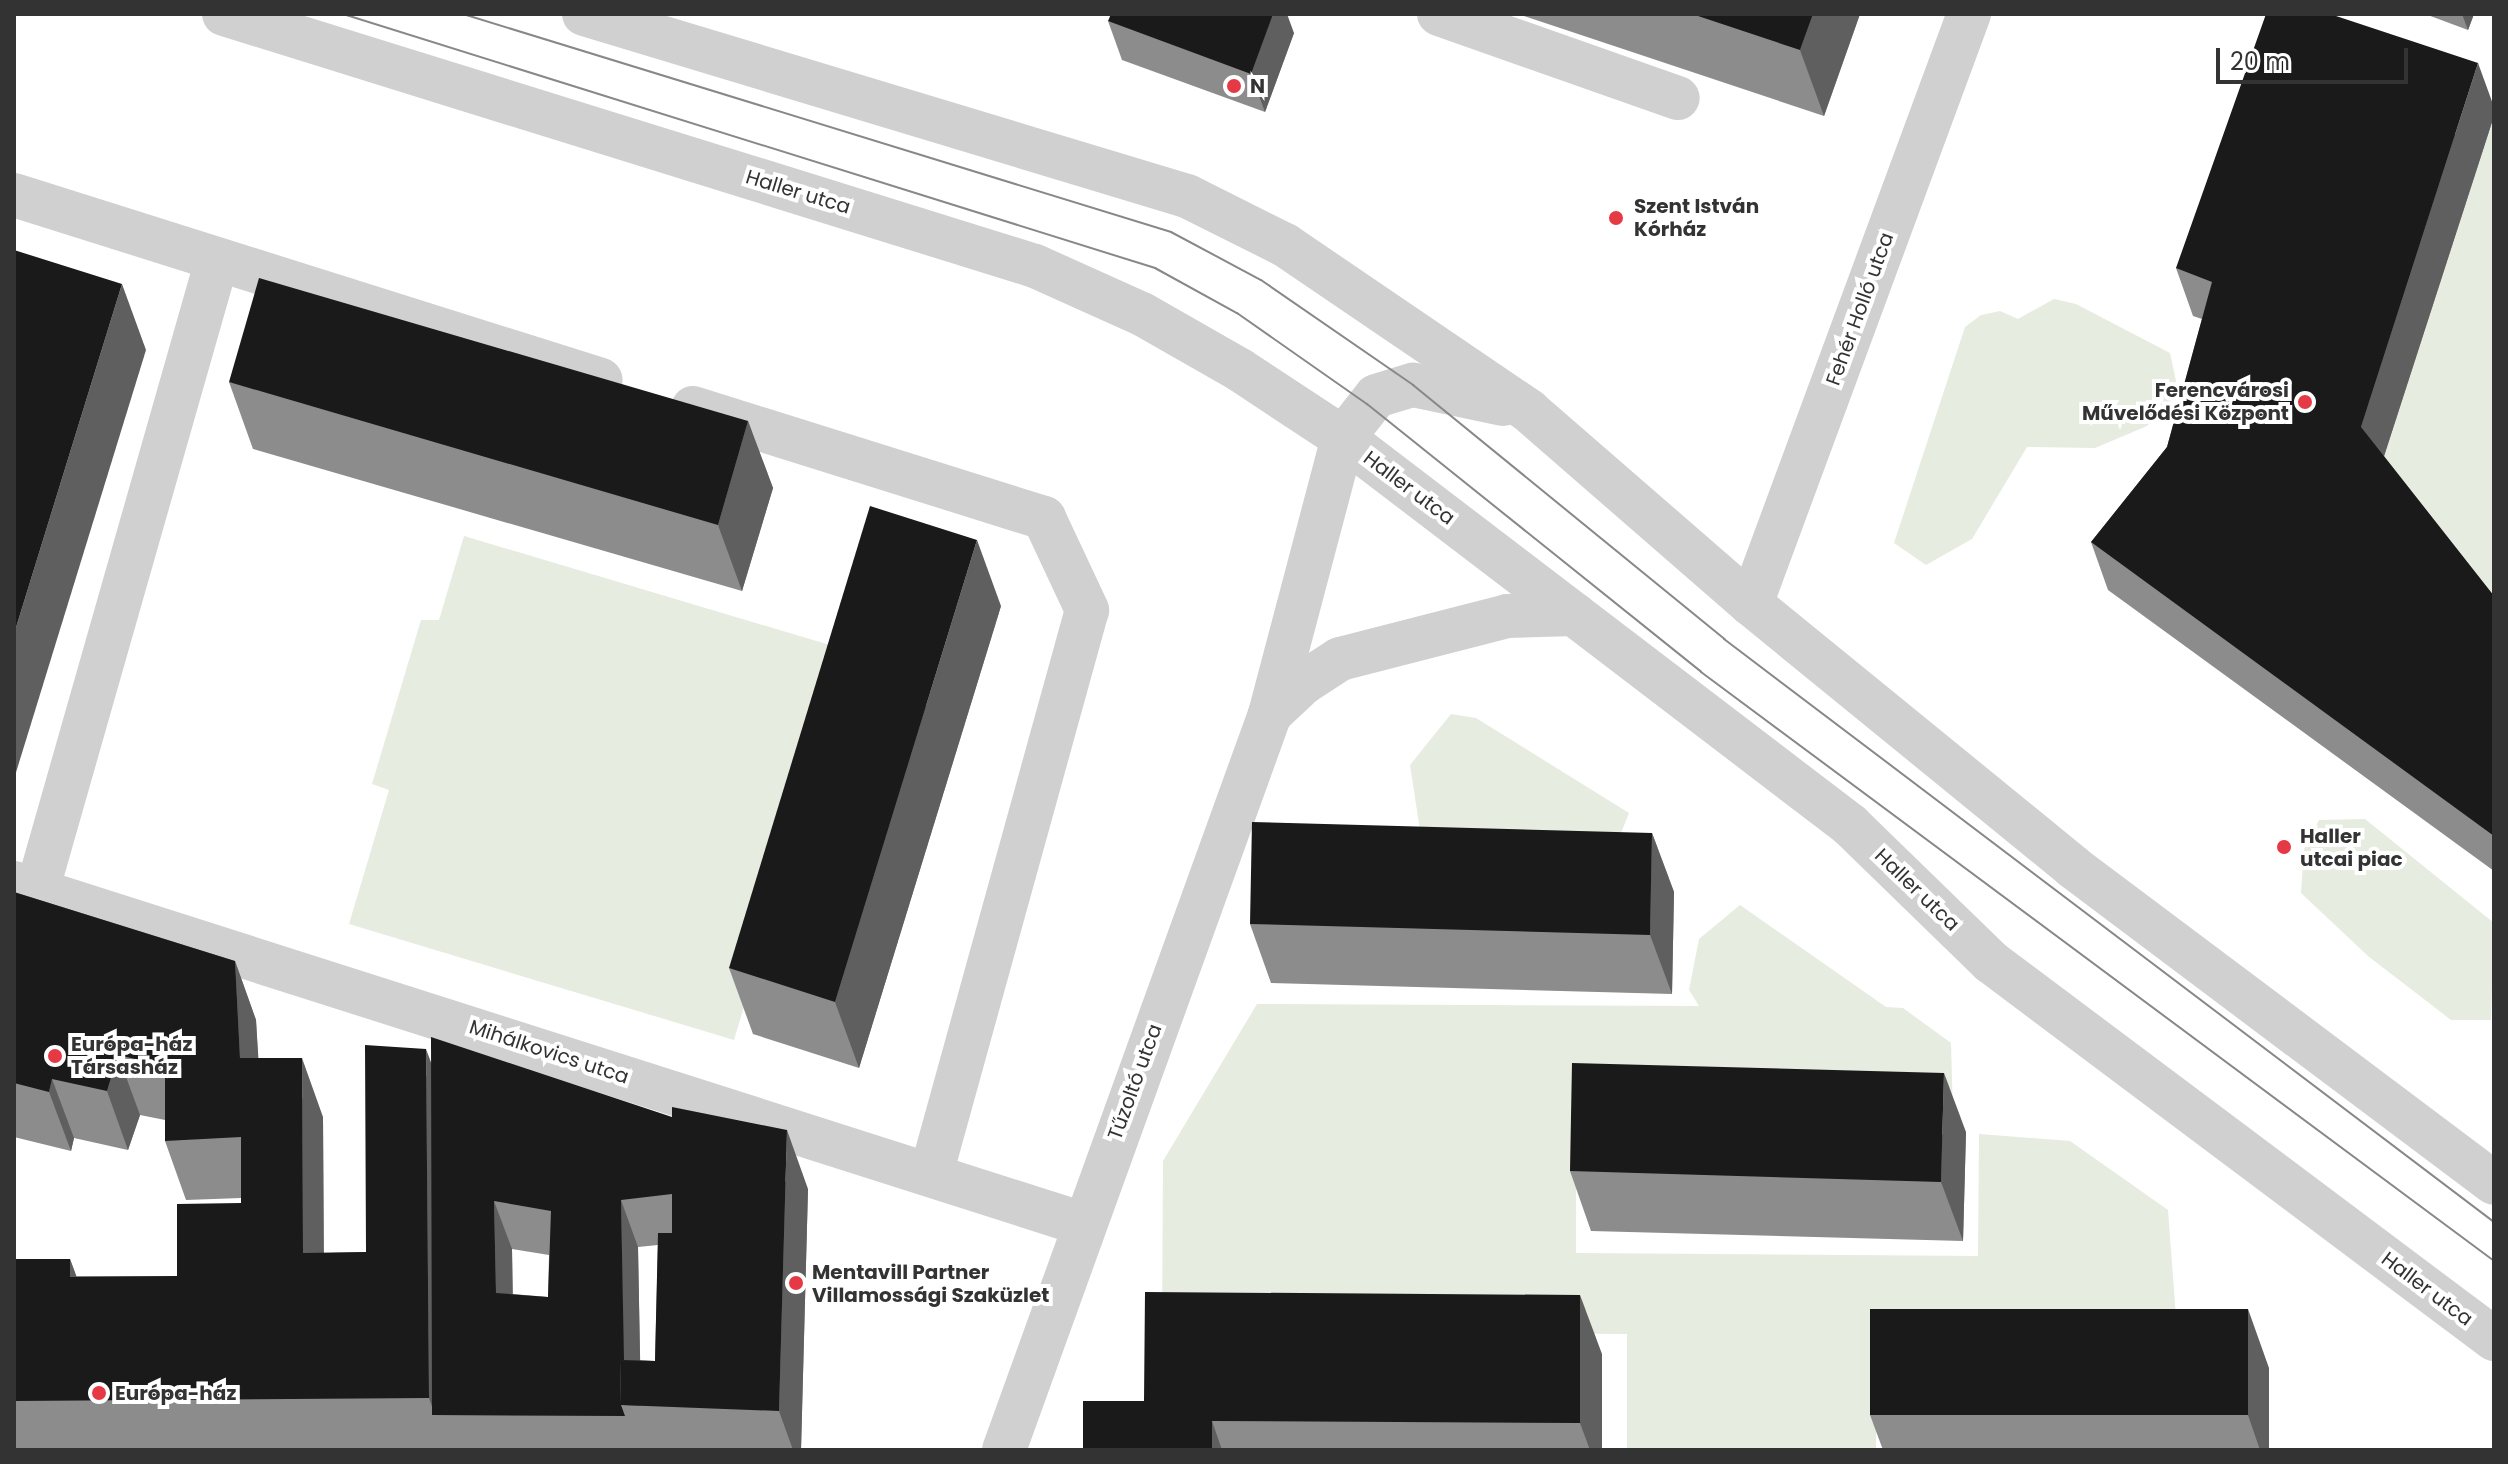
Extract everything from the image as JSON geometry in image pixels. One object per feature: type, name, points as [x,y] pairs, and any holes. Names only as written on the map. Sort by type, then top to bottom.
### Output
[{"type":"street","name":"Haller utca","points":[[224,14],[1035,266],[1142,314],[1343,438],[1850,825],[1991,962],[2494,1339]]},
{"type":"street","name":"Haller utca","points":[[584,14],[1187,196],[1285,245],[1529,411],[1751,604],[2073,867],[2494,1183]]},
{"type":"street","points":[[1439,14],[1678,98]]},
{"type":"street","name":"Fehér Holló utca","points":[[1751,604],[1969,14]]},
{"type":"street","points":[[14,195],[1044,518],[1087,610],[931,1174]]},
{"type":"street","points":[[26,887],[217,260]]},
{"type":"street","name":"Haller utca","points":[[1343,438],[1376,396],[1413,385],[1529,411]]},
{"type":"street","name":"Tűzoltó utca","points":[[1004,1450],[1083,1224],[1270,714],[1343,438]]},
{"type":"street","name":"Tűzoltó utca","points":[[1270,714],[1303,683],[1340,659],[1507,616],[1574,614]]},
{"type":"street","name":"Mihálkovics utca","points":[[26,887],[1083,1224]]},
{"type":"shaded area","points":[[2494,116],[2494,621],[2378,475]]},
{"type":"shaded area","points":[[2054,299],[2076,304],[2170,353],[2179,395],[2147,426],[2095,448],[2027,447],[1972,539],[1926,565],[1894,543],[1965,327],[1981,315],[2000,311],[2018,319]]},
{"type":"shaded area","points":[[464,536],[850,651],[734,1040],[349,924],[389,790],[372,784],[421,620],[439,620]]},
{"type":"shaded area","points":[[1451,714],[1476,718],[1629,813],[1613,853],[1421,837],[1410,765]]},
{"type":"shaded area","points":[[2365,819],[2494,923],[2491,1020],[2451,1020],[2368,956],[2301,893],[2304,849],[2319,820]]},
{"type":"shaded area","points":[[1740,905],[1886,1007],[1903,1008],[1951,1043],[1953,1116],[1576,1113],[1576,1253],[1978,1256],[1979,1134],[2070,1141],[2168,1210],[2179,1357],[1876,1357],[1876,1450],[1627,1450],[1627,1334],[1162,1331],[1163,1161],[1257,1004],[1699,1006],[1689,990],[1699,939]]},
{"type":"building","points":[[1111,14],[1273,14],[1251,74],[1108,21]]},
{"type":"building","points":[[1692,14],[1813,14],[1800,50]]},
{"type":"building","name":"Ferencvárosi Művelődési Központ","points":[[2266,14],[2330,14],[2478,63],[2361,427],[2494,596],[2494,836],[2091,542],[2167,447],[2212,282],[2176,268]]},
{"type":"building","points":[[14,250],[122,284],[14,634]]},
{"type":"building","points":[[259,278],[748,421],[718,525],[229,382]]},
{"type":"building","points":[[870,506],[977,540],[835,1002],[729,968]]},
{"type":"building","points":[[1252,822],[1652,833],[1650,935],[1250,924]]},
{"type":"building","points":[[14,892],[235,961],[240,1058],[302,1058],[303,1253],[366,1252],[365,1045],[426,1049],[429,1398],[14,1401],[14,1259],[70,1259],[70,1277],[177,1276],[177,1204],[241,1203],[241,1137],[165,1141],[165,1066],[118,1055],[107,1091],[52,1079],[49,1092],[14,1083]]},
{"type":"building","points":[[431,1037],[672,1117],[672,1194],[621,1200],[624,1360],[620,1360],[621,1405],[625,1416],[432,1415]],"holes":[[[494,1201],[551,1211],[548,1297],[496,1293]]]},
{"type":"building","points":[[1572,1063],[1944,1073],[1941,1182],[1570,1171]]},
{"type":"building","points":[[672,1107],[787,1130],[779,1411],[621,1405],[620,1360],[655,1361],[658,1233],[672,1233]]},
{"type":"building","points":[[1145,1292],[1580,1295],[1580,1423],[1212,1421],[1212,1450],[1083,1450],[1083,1401],[1144,1401]]},
{"type":"building","points":[[1870,1309],[2248,1309],[2248,1415],[1870,1415]]},
{"type":"tram line","points":[[343,14],[1155,268],[1237,313],[1367,404],[1701,672],[2494,1261]]},
{"type":"tram line","points":[[463,14],[1171,232],[1261,280],[1413,385],[1724,639],[2494,1222]]},
{"type":"place","name":"N","points":[[1234,86]]},
{"type":"place","name":"Szent István Kórház","points":[[1616,218]]},
{"type":"place","name":"Ferencvárosi Művelődési Központ","points":[[2305,402]]},
{"type":"place","name":"Haller utcai piac","points":[[2284,847]]},
{"type":"place","name":"Európa-ház Társasház","points":[[55,1056]]},
{"type":"place","name":"Mentavill Partner Villamossági Szaküzlet","points":[[796,1283]]},
{"type":"place","name":"Európa-ház","points":[[99,1393]]}]
